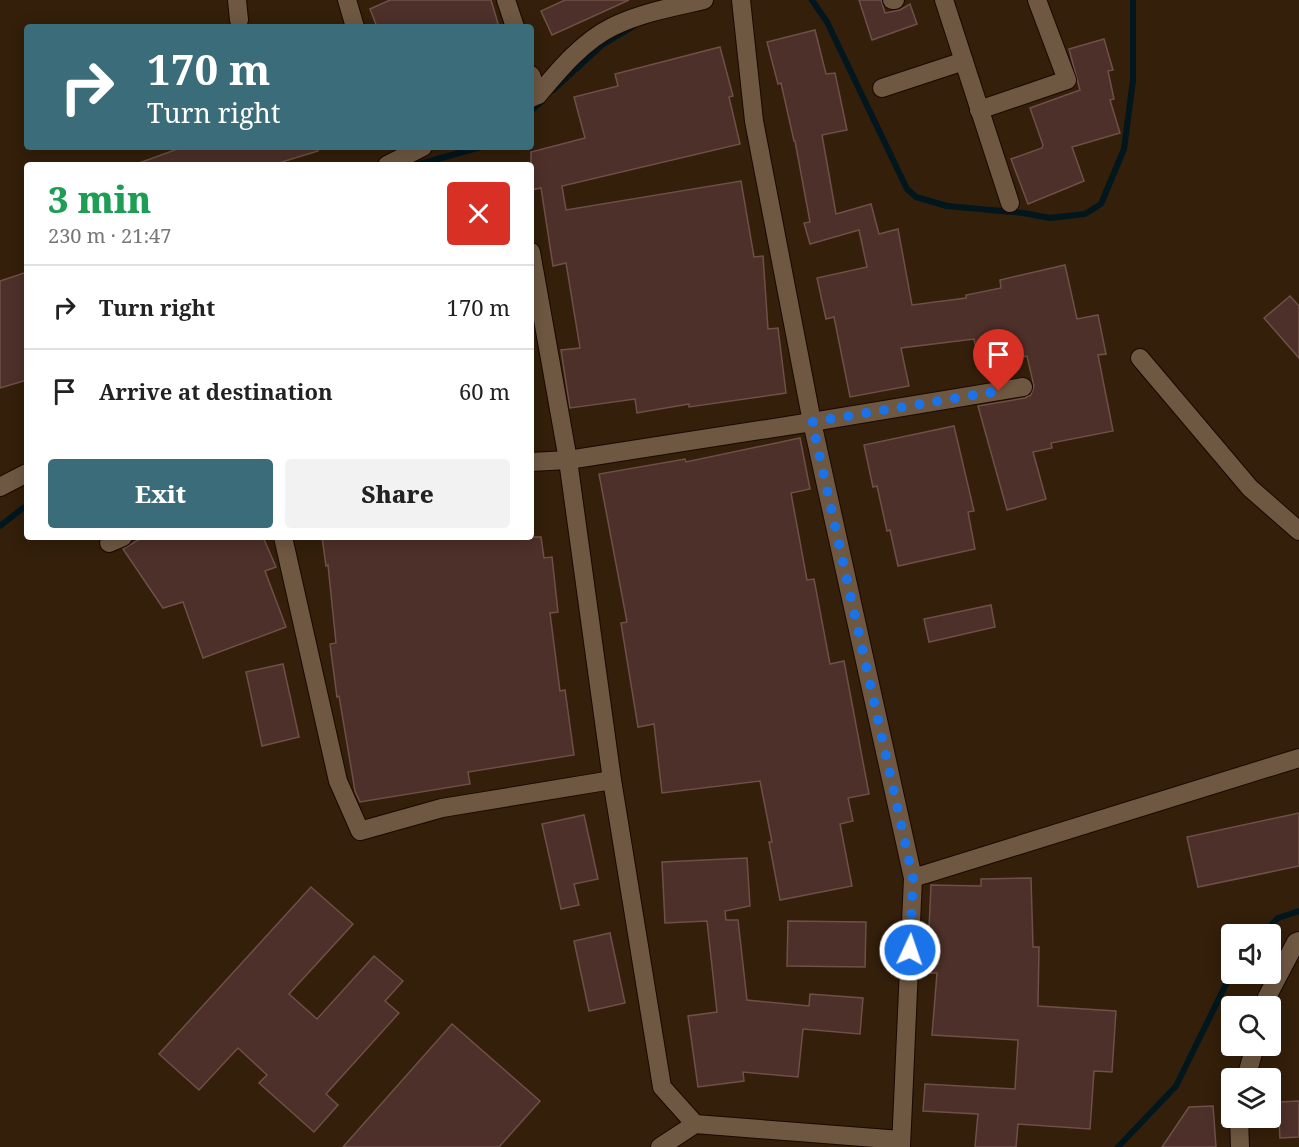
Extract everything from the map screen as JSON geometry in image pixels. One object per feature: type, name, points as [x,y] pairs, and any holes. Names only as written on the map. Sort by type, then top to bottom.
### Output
[{"type":"street","points":[[237,0],[239,20]]},
{"type":"street","points":[[347,0],[354,24]]},
{"type":"street","points":[[506,0],[514,24]]},
{"type":"street","points":[[534,97],[588,43],[634,8],[705,0]]},
{"type":"street","points":[[660,1147],[695,1124],[901,1144],[913,878],[812,422],[754,121],[741,0]]},
{"type":"street","points":[[944,0],[1010,203]]},
{"type":"street","points":[[979,110],[1067,80],[1037,0]]},
{"type":"street","points":[[882,88],[963,61]]},
{"type":"street","points":[[392,157],[414,150]]},
{"type":"street","points":[[534,269],[568,459],[612,780],[662,1087],[695,1124]]},
{"type":"street","points":[[1140,358],[1250,488],[1299,531]]},
{"type":"street","points":[[534,462],[568,459],[812,422],[1023,387]]},
{"type":"street","points":[[0,487],[24,474]]},
{"type":"street","points":[[284,540],[338,781],[360,831],[442,808],[612,780]]},
{"type":"street","points":[[913,878],[1299,758]]},
{"type":"street","points":[[1268,996],[1296,942],[1299,941]]},
{"type":"street","points":[[1239,1128],[1240,1147]]},
{"type":"building","points":[[390,0],[491,0],[498,24],[376,24],[370,9]]},
{"type":"building","points":[[565,0],[629,0],[552,35],[541,11]]},
{"type":"building","points":[[859,0],[881,0],[885,13],[900,10],[910,4],[917,24],[872,40]]},
{"type":"building","points":[[815,30],[826,74],[835,73],[847,130],[822,135],[836,214],[871,204],[879,234],[898,229],[912,305],[966,298],[966,295],[1001,288],[1000,280],[1065,265],[1077,319],[1098,315],[1106,354],[1098,355],[1113,431],[1051,443],[1052,448],[1033,452],[1046,499],[1007,510],[978,406],[1031,395],[1034,386],[1027,356],[980,365],[974,339],[901,348],[909,386],[850,397],[834,317],[826,319],[817,278],[867,267],[859,230],[810,244],[804,223],[810,222],[795,141],[781,83],[778,84],[767,42]]},
{"type":"building","points":[[1104,39],[1113,70],[1108,71],[1114,99],[1110,100],[1120,133],[1072,147],[1084,181],[1028,204],[1011,159],[1042,148],[1043,145],[1030,108],[1080,90],[1069,49]]},
{"type":"building","points":[[720,47],[733,96],[729,97],[740,144],[562,186],[566,210],[741,181],[754,257],[763,256],[768,329],[778,328],[786,393],[689,407],[689,404],[637,413],[635,399],[570,408],[561,350],[580,348],[566,263],[553,266],[541,188],[534,189],[534,162],[531,162],[531,152],[585,138],[574,97],[618,86],[615,74]]},
{"type":"building","points":[[175,150],[318,151],[282,162],[142,162]]},
{"type":"building","points":[[24,273],[24,381],[0,388],[0,281]]},
{"type":"building","points":[[1290,296],[1299,306],[1299,358],[1264,318]]},
{"type":"building","points":[[954,426],[974,511],[968,512],[975,549],[898,566],[877,486],[873,487],[864,445]]},
{"type":"building","points":[[800,438],[810,489],[791,493],[807,580],[814,579],[830,664],[844,661],[869,794],[848,798],[853,821],[840,824],[852,886],[780,900],[760,781],[662,793],[654,724],[638,727],[621,623],[627,622],[599,474],[685,459],[686,462]]},
{"type":"building","points":[[534,537],[541,537],[544,558],[552,557],[558,612],[550,613],[560,691],[565,690],[574,755],[468,772],[470,784],[360,802],[355,791],[339,696],[337,697],[330,644],[336,643],[328,565],[326,566],[322,540],[534,540]]},
{"type":"building","points":[[138,540],[264,540],[276,567],[265,571],[286,627],[203,658],[183,602],[163,608],[123,549]]},
{"type":"building","points":[[991,605],[995,627],[929,642],[924,619]]},
{"type":"building","points":[[283,664],[299,737],[262,746],[246,672]]},
{"type":"building","points":[[1299,813],[1299,866],[1198,887],[1187,837]]},
{"type":"building","points":[[584,815],[598,879],[574,884],[579,905],[561,909],[542,824]]},
{"type":"building","points":[[747,858],[750,906],[725,911],[726,920],[738,920],[747,1000],[809,1006],[810,994],[863,998],[860,1034],[803,1029],[798,1077],[743,1072],[744,1081],[698,1087],[688,1016],[717,1012],[707,921],[665,923],[662,862]]},
{"type":"building","points":[[1031,878],[1033,947],[1039,947],[1038,1006],[1116,1011],[1112,1072],[1094,1071],[1090,1129],[1018,1124],[1016,1147],[975,1147],[978,1114],[923,1111],[925,1084],[1015,1089],[1018,1040],[932,1035],[937,973],[927,973],[931,885],[981,886],[981,879]]},
{"type":"building","points":[[311,887],[353,924],[289,994],[317,1019],[374,956],[403,981],[385,1001],[399,1013],[326,1094],[338,1105],[314,1132],[259,1083],[267,1075],[238,1048],[199,1090],[159,1054]]},
{"type":"building","points":[[788,921],[866,922],[865,967],[787,966]]},
{"type":"building","points":[[610,933],[625,1003],[589,1011],[574,941]]},
{"type":"building","points":[[452,1024],[540,1101],[499,1147],[343,1147]]},
{"type":"building","points":[[1299,1101],[1299,1137],[1280,1138],[1281,1102]]},
{"type":"building","points":[[1213,1106],[1216,1147],[1162,1147],[1189,1107]]},
{"type":"waterway","points":[[812,0],[827,22],[907,189],[916,197],[947,206],[1023,213],[1050,218],[1085,214],[1101,204],[1124,149],[1133,80],[1133,0]]},
{"type":"waterway","points":[[553,90],[602,45],[634,26]]},
{"type":"waterway","points":[[534,108],[542,101]]},
{"type":"waterway","points":[[427,162],[470,150]]},
{"type":"waterway","points":[[0,526],[24,507]]},
{"type":"waterway","points":[[1272,924],[1278,918],[1299,911]]},
{"type":"waterway","points":[[1118,1147],[1176,1086],[1226,984]]},
{"type":"route","points":[[910,950],[913,878],[812,422],[999,391]]}]
